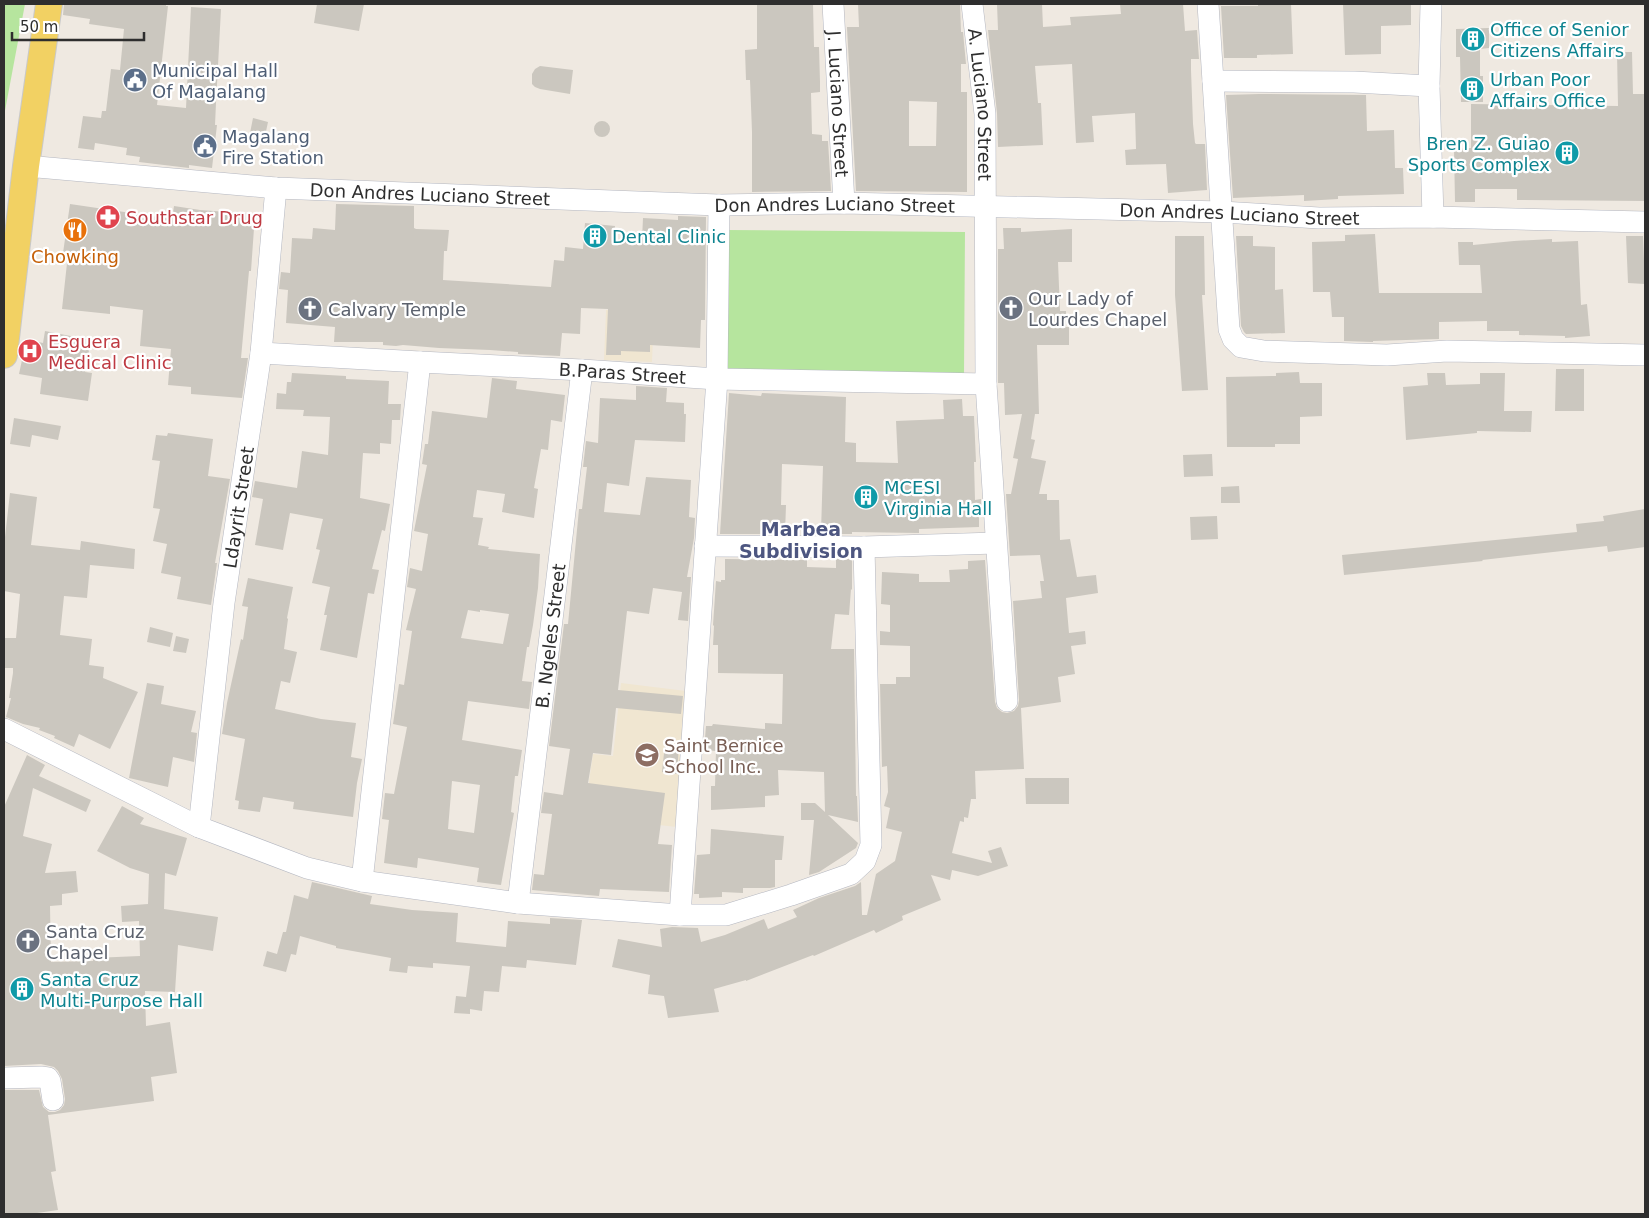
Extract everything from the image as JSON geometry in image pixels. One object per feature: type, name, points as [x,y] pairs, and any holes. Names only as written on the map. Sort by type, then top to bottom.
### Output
[{"type":"main road","points":[[4,355],[15,164],[49,4]]},
{"type":"street","name":"J. Luciano Street","points":[[833,4],[844,203]]},
{"type":"street","name":"A. Luciano Street","points":[[972,4],[985,114],[986,384],[1007,701]]},
{"type":"street","points":[[1208,4],[1228,329],[1233,339],[1241,347],[1264,351],[1387,355],[1447,352],[1645,355]]},
{"type":"street","points":[[1431,4],[1429,86],[1433,217]]},
{"type":"street","points":[[1214,82],[1354,82],[1429,86]]},
{"type":"street","name":"Don Andres Luciano Street","points":[[15,164],[276,188],[719,204],[844,203],[1222,212],[1319,218],[1433,217],[1645,222]]},
{"type":"street","name":"Ldayrit Street","points":[[199,826],[224,603],[261,353],[276,188]]},
{"type":"street","points":[[680,915],[717,379],[719,204]]},
{"type":"street","name":"B.Paras Street","points":[[261,353],[717,379],[986,384]]},
{"type":"street","points":[[362,881],[420,362]]},
{"type":"street","name":"B. Ngeles Street","points":[[518,903],[582,370]]},
{"type":"street","points":[[705,546],[864,547],[996,543]]},
{"type":"street","points":[[4,729],[199,826],[307,868],[362,881],[518,903],[680,915],[726,915],[791,896],[852,874],[865,861],[871,845],[864,547]]},
{"type":"street","points":[[4,1078],[41,1076],[48,1078],[53,1100]]},
{"type":"shaded area","points":[[606,310],[654,312],[652,362],[604,360]]},
{"type":"shaded area","name":"Saint Bernice School Inc.","points":[[621,683],[686,691],[677,827],[584,817],[593,754],[613,756]]},
{"type":"green space","points":[[4,4],[25,4],[4,116]]},
{"type":"green space","points":[[724,230],[965,232],[964,374],[723,372]]},
{"type":"building","points":[[64,4],[166,4],[168,6],[157,105],[186,108],[191,7],[221,9],[215,125],[217,125],[212,168],[189,165],[189,168],[139,162],[140,157],[126,155],[127,148],[95,143],[94,150],[78,148],[83,116],[101,118],[102,111],[106,111],[111,69],[120,70],[124,29],[89,24],[90,19],[63,15]]},
{"type":"building","points":[[317,4],[364,4],[359,31],[314,23]]},
{"type":"building","points":[[757,4],[813,4],[814,47],[819,47],[820,92],[811,93],[812,134],[822,135],[822,141],[828,141],[831,191],[752,192],[750,80],[746,80],[745,50],[757,49]]},
{"type":"building","points":[[858,4],[960,4],[961,32],[963,32],[966,64],[961,64],[961,92],[967,92],[967,192],[856,191],[847,27],[859,27]],"holes":[[[909,101],[937,102],[936,146],[909,146]]]},
{"type":"building","points":[[997,4],[1042,4],[1043,27],[1071,25],[1070,17],[1121,14],[1120,4],[1183,4],[1185,31],[1197,30],[1199,59],[1191,59],[1193,124],[1195,143],[1205,144],[1207,190],[1168,193],[1166,164],[1126,165],[1125,150],[1136,149],[1135,113],[1092,116],[1094,142],[1076,143],[1072,64],[1035,66],[1038,103],[1041,103],[1043,145],[998,147],[997,113],[988,30],[998,30]]},
{"type":"building","points":[[1258,4],[1291,4],[1293,54],[1257,55],[1257,58],[1224,58],[1221,6],[1258,6]]},
{"type":"building","points":[[1343,4],[1411,4],[1411,25],[1381,26],[1381,54],[1345,55]]},
{"type":"building","points":[[1489,28],[1489,48],[1480,49],[1480,76],[1483,76],[1483,102],[1461,102],[1460,57],[1456,57],[1456,29]]},
{"type":"building","points":[[1617,52],[1632,52],[1633,94],[1645,94],[1645,201],[1517,200],[1517,189],[1475,189],[1475,202],[1455,202],[1454,149],[1471,148],[1471,104],[1618,106]]},
{"type":"building","points":[[540,66],[573,70],[570,94],[535,87],[532,84],[532,74]]},
{"type":"building","points":[[1226,95],[1366,95],[1367,131],[1394,130],[1395,168],[1403,168],[1404,194],[1338,196],[1338,199],[1304,201],[1304,195],[1233,198]]},
{"type":"building","points":[[253,118],[268,122],[265,136],[250,133]]},
{"type":"building","points":[[602,121],[608,123],[610,129],[608,135],[602,137],[596,135],[594,129],[596,123]]},
{"type":"building","points":[[70,204],[172,219],[174,206],[255,214],[251,271],[249,271],[241,358],[248,358],[242,398],[191,394],[191,387],[168,385],[171,349],[140,346],[143,310],[110,306],[110,314],[62,309],[68,254],[63,253]]},
{"type":"building","points":[[336,204],[414,206],[414,228],[449,230],[447,251],[444,251],[443,280],[551,287],[554,260],[564,261],[565,247],[583,249],[585,223],[615,226],[614,239],[642,240],[643,218],[678,220],[678,216],[706,217],[705,320],[701,320],[700,348],[650,345],[650,352],[621,351],[621,355],[606,355],[608,309],[581,308],[580,334],[562,333],[560,356],[518,354],[518,352],[490,350],[383,345],[383,342],[334,342],[335,327],[286,323],[288,290],[279,289],[281,272],[290,273],[292,238],[312,239],[313,228],[335,230]]},
{"type":"building","points":[[1003,228],[1021,228],[1021,232],[1072,229],[1072,262],[1058,262],[1060,311],[1066,311],[1066,327],[1069,327],[1069,345],[1037,345],[1039,414],[1035,414],[1031,439],[1035,440],[1031,458],[1046,461],[1039,494],[1047,494],[1047,500],[1059,500],[1060,540],[1070,539],[1077,577],[1096,575],[1098,593],[1066,598],[1069,633],[1085,631],[1086,644],[1071,646],[1075,674],[1058,677],[1061,702],[1021,708],[1024,769],[975,771],[976,799],[971,799],[968,818],[964,817],[964,822],[960,821],[952,853],[992,863],[988,851],[1001,847],[1008,866],[978,876],[952,870],[950,880],[931,875],[941,900],[902,916],[903,920],[876,933],[874,930],[814,956],[746,981],[714,989],[719,1012],[668,1018],[664,996],[648,994],[650,975],[612,967],[618,939],[662,947],[660,929],[672,927],[698,928],[701,942],[725,935],[764,919],[768,929],[797,917],[793,910],[861,882],[862,915],[867,915],[876,874],[895,861],[902,832],[886,828],[890,808],[884,806],[888,792],[887,766],[882,767],[880,684],[896,684],[896,677],[910,677],[910,646],[880,645],[880,631],[890,632],[890,605],[881,604],[882,572],[919,574],[919,582],[950,582],[949,570],[968,569],[968,561],[985,560],[995,702],[997,708],[1007,713],[1014,711],[1018,706],[1013,601],[1042,598],[1040,581],[1044,581],[1040,555],[1010,556],[1006,494],[1011,494],[1018,459],[1013,458],[1022,414],[1005,415],[1004,383],[998,383],[998,249],[1004,249]]},
{"type":"building","points":[[1375,234],[1379,293],[1482,293],[1480,265],[1459,265],[1458,242],[1473,242],[1473,245],[1552,239],[1552,242],[1578,241],[1581,305],[1587,304],[1590,336],[1565,338],[1565,336],[1519,335],[1519,331],[1487,331],[1487,321],[1439,322],[1439,339],[1373,342],[1344,341],[1344,317],[1332,317],[1330,292],[1313,292],[1312,242],[1345,241],[1345,235]]},
{"type":"building","points":[[1175,236],[1204,236],[1205,295],[1202,295],[1208,390],[1182,391],[1175,295]]},
{"type":"building","points":[[1236,236],[1253,236],[1253,246],[1275,247],[1275,290],[1283,289],[1285,333],[1246,334],[1244,332],[1241,326]]},
{"type":"building","points":[[1626,236],[1643,236],[1645,284],[1628,283]]},
{"type":"building","points":[[45,331],[91,340],[85,372],[92,373],[88,401],[40,394],[42,378],[19,374],[22,360],[20,359],[25,339],[43,343]]},
{"type":"building","points":[[1556,369],[1584,369],[1584,411],[1555,411]]},
{"type":"building","points":[[1299,372],[1300,383],[1322,383],[1322,416],[1300,417],[1300,444],[1275,444],[1275,447],[1227,447],[1226,377],[1276,376],[1276,373]]},
{"type":"building","points":[[292,373],[346,376],[346,379],[389,381],[388,404],[401,404],[400,420],[392,420],[391,444],[380,443],[380,454],[363,453],[360,498],[390,504],[385,531],[382,530],[372,569],[379,570],[374,594],[368,593],[357,658],[320,650],[327,615],[324,615],[330,587],[312,583],[320,550],[316,549],[323,519],[290,513],[283,550],[255,545],[263,499],[252,497],[255,481],[297,488],[302,451],[328,455],[330,417],[303,416],[304,410],[276,409],[277,393],[286,394],[287,382],[291,382]]},
{"type":"building","points":[[1427,373],[1445,373],[1446,385],[1480,384],[1480,373],[1505,373],[1504,411],[1532,411],[1531,432],[1477,431],[1477,433],[1406,440],[1403,387],[1428,385]]},
{"type":"building","points":[[492,378],[517,381],[516,389],[565,395],[562,422],[551,420],[548,450],[541,449],[534,488],[538,489],[534,518],[502,512],[505,494],[477,490],[473,517],[483,518],[478,545],[489,547],[488,549],[540,554],[533,625],[529,647],[527,647],[522,681],[532,682],[529,709],[468,701],[462,740],[522,750],[518,776],[515,776],[511,812],[514,813],[501,885],[477,882],[479,868],[418,858],[417,868],[384,863],[389,820],[382,819],[385,793],[394,794],[407,727],[393,724],[399,684],[404,685],[412,631],[406,630],[416,589],[407,587],[410,568],[422,571],[428,534],[414,531],[427,465],[422,464],[425,444],[428,444],[432,411],[487,418]],"holes":[[[468,610],[509,614],[503,644],[461,638]],[[452,781],[480,785],[474,833],[448,829]]]},
{"type":"building","points":[[636,386],[667,388],[666,402],[684,403],[684,414],[686,414],[685,442],[635,440],[629,486],[607,483],[604,512],[640,515],[646,477],[691,480],[689,517],[695,518],[694,538],[687,577],[691,577],[688,621],[678,620],[682,592],[653,588],[649,614],[627,611],[618,690],[683,696],[681,714],[616,708],[611,755],[593,753],[588,783],[665,793],[658,844],[672,845],[669,892],[600,889],[599,896],[532,890],[534,874],[544,875],[552,814],[541,813],[544,792],[563,795],[570,749],[549,746],[564,624],[568,624],[579,509],[582,509],[587,467],[583,467],[586,441],[598,443],[600,398],[636,400]]},
{"type":"building","points":[[729,393],[761,396],[762,393],[846,397],[845,442],[856,443],[856,462],[898,463],[896,421],[944,419],[943,400],[962,399],[963,416],[974,416],[975,500],[981,499],[982,514],[979,514],[979,527],[919,529],[919,533],[852,532],[852,534],[836,534],[836,532],[821,532],[823,466],[782,464],[781,505],[786,505],[785,534],[720,534]]},
{"type":"building","points":[[14,418],[61,426],[58,440],[32,435],[30,447],[10,444]]},
{"type":"building","points":[[168,433],[213,439],[208,476],[230,479],[215,563],[217,563],[211,605],[177,599],[181,577],[161,573],[167,544],[153,541],[160,509],[153,508],[160,461],[152,460],[156,435],[167,436]]},
{"type":"building","points":[[1212,454],[1213,476],[1184,477],[1183,455]]},
{"type":"building","points":[[1239,486],[1240,503],[1221,503],[1221,487]]},
{"type":"building","points":[[10,493],[37,497],[31,545],[80,550],[81,541],[135,549],[134,569],[90,565],[87,598],[64,596],[60,635],[92,639],[89,665],[104,667],[103,678],[138,692],[110,749],[79,734],[74,747],[54,738],[55,736],[39,730],[40,728],[6,717],[11,698],[9,698],[13,668],[4,668],[4,638],[16,638],[20,594],[4,591],[4,546]]},
{"type":"building","points":[[1645,509],[1645,547],[1608,552],[1607,546],[1344,575],[1342,555],[1577,532],[1576,524],[1604,521],[1603,516]]},
{"type":"building","points":[[1217,516],[1218,539],[1191,540],[1190,517]]},
{"type":"building","points":[[725,559],[807,560],[807,567],[836,568],[836,559],[852,559],[852,590],[849,615],[835,614],[831,649],[854,649],[858,822],[828,815],[858,843],[856,848],[819,872],[809,875],[814,820],[801,820],[801,803],[815,803],[825,812],[824,772],[778,770],[779,795],[765,796],[765,807],[711,810],[711,786],[715,786],[716,751],[704,750],[706,726],[712,726],[713,724],[765,729],[765,723],[782,724],[783,674],[718,673],[718,645],[713,645],[713,625],[716,581],[721,582],[721,580],[725,580]]},
{"type":"building","points":[[248,578],[293,587],[284,649],[297,652],[290,683],[281,681],[275,709],[321,719],[356,723],[351,757],[362,759],[353,817],[293,809],[294,802],[263,797],[260,812],[238,809],[239,801],[235,800],[245,739],[222,734],[241,639],[243,640],[248,607],[242,606]]},
{"type":"building","points":[[150,627],[173,633],[170,647],[147,642]]},
{"type":"building","points":[[176,636],[189,639],[186,653],[173,651]]},
{"type":"building","points":[[147,683],[164,686],[161,704],[196,711],[191,732],[197,733],[194,762],[173,757],[168,787],[129,778]]},
{"type":"building","points":[[665,744],[679,745],[677,774],[662,772]]},
{"type":"building","points":[[27,755],[45,765],[39,776],[91,800],[86,812],[33,788],[23,836],[52,844],[45,873],[76,871],[78,892],[62,894],[62,905],[50,906],[51,962],[93,961],[93,958],[140,956],[139,921],[122,922],[121,906],[148,904],[149,874],[130,868],[97,851],[122,806],[144,818],[140,824],[187,838],[176,876],[165,873],[164,909],[218,917],[213,951],[178,945],[175,992],[145,991],[146,1026],[170,1022],[177,1073],[151,1077],[154,1101],[48,1115],[56,1171],[51,1172],[58,1210],[30,1214],[4,1214],[4,1090],[39,1090],[43,1107],[49,1112],[60,1110],[64,1105],[65,1099],[62,1079],[54,1067],[41,1064],[4,1066],[4,807]]},
{"type":"building","points":[[1025,778],[1069,778],[1069,804],[1026,804]]},
{"type":"building","points":[[711,829],[784,836],[782,860],[775,860],[775,887],[743,888],[743,893],[722,892],[722,897],[699,898],[699,894],[694,894],[697,855],[710,854]]},
{"type":"building","points":[[312,882],[372,896],[370,904],[412,910],[458,913],[456,942],[506,947],[508,921],[550,924],[550,918],[582,920],[576,965],[527,960],[526,968],[502,966],[499,992],[484,991],[482,1011],[470,1009],[470,1014],[454,1013],[456,996],[466,997],[470,966],[433,963],[433,968],[408,966],[407,973],[389,971],[391,958],[336,948],[336,946],[300,936],[296,955],[291,954],[286,972],[263,966],[267,951],[277,954],[283,932],[286,932],[294,895],[308,899]]},
{"type":"place","name":"Office of Senior Citizens Affairs","points":[[1473,39]]},
{"type":"place","name":"Municipal Hall Of Magalang","points":[[135,80]]},
{"type":"place","name":"Urban Poor Affairs Office","points":[[1472,89]]},
{"type":"place","name":"Magalang Fire Station","points":[[205,146]]},
{"type":"place","name":"Bren Z. Guiao Sports Complex","points":[[1567,153]]},
{"type":"place","name":"Southstar Drug","points":[[108,217]]},
{"type":"place","name":"Chowking","points":[[75,230]]},
{"type":"place","name":"Dental Clinic","points":[[595,236]]},
{"type":"place","name":"Our Lady of Lourdes Chapel","points":[[1011,308]]},
{"type":"place","name":"Calvary Temple","points":[[310,309]]},
{"type":"place","name":"Esguera Medical Clinic","points":[[30,351]]},
{"type":"place","name":"MCESI Virginia Hall","points":[[866,497]]},
{"type":"place","name":"Saint Bernice School Inc.","points":[[647,755]]},
{"type":"place","name":"Santa Cruz Chapel","points":[[28,941]]},
{"type":"place","name":"Santa Cruz Multi-Purpose Hall","points":[[22,989]]},
{"type":"district","name":"Marbea Subdivision","points":[[801,540]]}]
